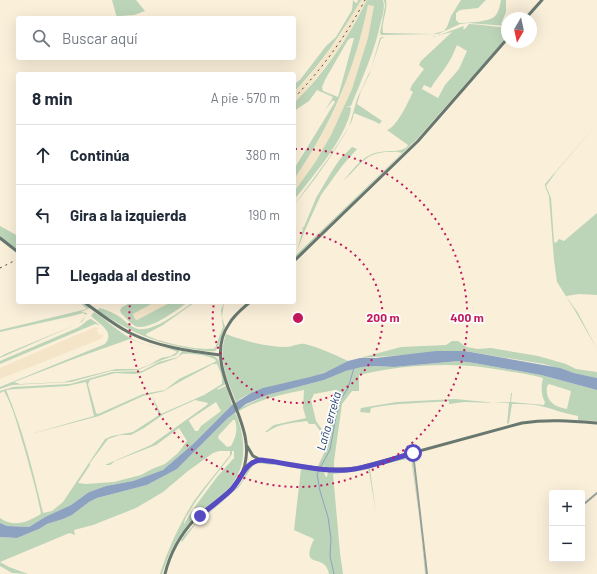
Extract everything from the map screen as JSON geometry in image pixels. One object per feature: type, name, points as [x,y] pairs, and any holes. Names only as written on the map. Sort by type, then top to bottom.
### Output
[{"type":"street","points":[[531,12],[542,0]]},
{"type":"street","points":[[296,259],[418,141],[501,47]]},
{"type":"street","points":[[0,238],[16,250]]},
{"type":"street","points":[[87,304],[120,327],[143,338],[168,347],[220,355]]},
{"type":"street","points":[[248,304],[238,312],[228,324],[222,339],[220,355],[223,372],[242,426],[247,446],[255,459]]},
{"type":"street","points":[[246,457],[330,470],[346,470],[522,423],[540,420],[558,420],[597,423]]},
{"type":"street","points":[[242,473],[247,446]]},
{"type":"street","points":[[413,453],[427,574]]},
{"type":"street","points":[[165,574],[170,555],[183,533],[196,519],[232,489],[242,473],[255,459]]},
{"type":"street","points":[[585,503],[597,493]]},
{"type":"shaded area","points":[[361,0],[367,0],[348,35],[328,63],[296,101],[296,90],[308,78],[338,39]]},
{"type":"shaded area","points":[[368,5],[375,6],[368,38],[352,89],[331,135],[316,161],[296,189],[296,176],[319,140],[342,93],[363,28]]},
{"type":"shaded area","points":[[151,304],[167,304],[137,320],[133,314]]},
{"type":"shaded area","points":[[95,327],[99,328],[97,330],[99,335],[102,334],[103,336],[101,339],[0,379],[0,368]]},
{"type":"green space","points":[[112,0],[136,0],[145,11],[134,15],[116,16]]},
{"type":"green space","points":[[353,0],[357,3],[358,0],[361,0],[330,48],[296,90],[296,83],[300,80],[326,46],[336,37],[352,10]]},
{"type":"green space","points":[[367,0],[383,0],[383,13],[368,64],[351,106],[345,107],[350,107],[351,109],[343,132],[328,156],[296,197],[296,189],[316,161],[331,135],[352,89],[368,38],[374,6],[368,5],[363,29],[349,74],[330,118],[296,176],[296,166],[335,102],[333,100],[326,109],[296,160],[333,97],[317,90],[309,101],[296,110],[296,101],[326,67],[352,28]],"holes":[[[354,38],[338,97],[323,91],[322,87],[348,40]]]},
{"type":"green space","points":[[384,0],[386,0],[383,33],[433,34],[444,31],[461,0],[486,0],[478,8],[460,10],[456,13],[456,20],[459,23],[479,22],[494,17],[498,12],[501,0],[506,0],[506,12],[501,12],[501,26],[468,23],[460,24],[438,34],[381,35],[380,33],[385,6]]},
{"type":"green space","points":[[469,24],[501,27],[501,44],[417,139],[296,257],[297,254],[402,153],[386,152],[371,156],[362,162],[343,181],[359,163],[374,153],[384,151],[398,151],[407,147],[408,145],[387,130],[395,124],[402,114],[413,92],[410,90],[412,85],[424,69],[419,65],[421,61],[452,32],[438,35],[464,26],[463,29],[465,29]],"holes":[[[457,45],[467,51],[459,69],[445,85],[438,98],[422,89],[424,85],[431,88],[448,63]]]},
{"type":"green space","points":[[384,37],[381,39],[371,69],[380,38]]},
{"type":"green space","points":[[371,69],[357,104],[382,121],[379,124],[354,113],[349,127],[357,99]]},
{"type":"green space","points":[[597,124],[546,186],[551,198],[554,242],[556,243],[559,239],[564,241],[597,213],[597,295],[579,294],[566,296],[578,313],[597,349],[557,282],[549,196],[545,184]]},
{"type":"green space","points":[[349,127],[323,168],[296,202],[328,159]]},
{"type":"green space","points":[[352,147],[357,149],[342,166],[321,195],[297,251],[302,228],[304,227],[316,198],[340,159]]},
{"type":"green space","points":[[0,226],[16,235],[16,249],[0,237]]},
{"type":"green space","points":[[81,304],[90,308],[81,312],[87,313],[86,315],[83,313],[0,332],[0,330],[87,309]]},
{"type":"green space","points":[[128,304],[151,304],[133,314],[137,320],[167,304],[185,304],[155,323],[141,327],[135,326],[129,322],[121,313],[120,310]]},
{"type":"green space","points":[[192,304],[146,335],[160,341],[180,346],[201,349],[215,348],[223,327],[221,310],[224,304],[222,317],[225,327],[215,351],[204,351],[180,347],[143,336],[121,325],[98,311],[98,309],[100,308],[115,314],[129,325],[141,329],[157,325]]},
{"type":"green space","points":[[94,312],[125,335],[146,345],[130,339],[14,382],[20,384],[64,382],[116,369],[138,369],[161,358],[171,356],[177,352],[161,348],[179,350],[179,352],[176,355],[138,370],[111,371],[71,382],[12,385],[0,389],[0,387],[105,344],[108,340],[108,336],[105,328],[91,316]]},
{"type":"green space","points":[[91,319],[100,325],[95,324],[0,364],[0,361],[77,328]]},
{"type":"green space","points":[[75,325],[0,358],[5,354]]},
{"type":"green space","points":[[226,334],[263,345],[286,347],[305,344],[327,351],[348,361],[328,371],[313,376],[261,389],[236,402],[224,369],[222,352]]},
{"type":"green space","points":[[452,341],[458,341],[466,347],[478,349],[491,348],[538,356],[566,364],[576,369],[597,372],[597,378],[544,364],[465,351],[360,358],[401,347],[446,345]]},
{"type":"green space","points":[[182,351],[214,356],[218,359],[226,384],[217,390],[226,386],[232,405],[193,444],[163,470],[133,481],[106,486],[89,492],[71,505],[45,517],[29,527],[7,526],[0,523],[0,518],[10,523],[21,523],[41,514],[38,497],[16,419],[4,391],[0,393],[0,391],[13,387],[70,384],[112,372],[142,371],[159,362],[178,357]],"holes":[[[182,354],[190,354],[213,358],[216,360],[215,362],[179,379],[165,390],[143,394],[98,414],[96,413],[88,384],[90,380],[115,373],[141,373],[157,365],[177,358]],[[213,364],[217,364],[221,374],[222,384],[204,395],[161,414],[152,396],[159,415],[133,432],[112,436],[105,439],[63,502],[52,511],[43,513],[23,435],[6,390],[67,386],[86,382],[94,416],[27,435],[99,416],[143,396],[164,391]],[[195,400],[208,403],[151,445],[105,465],[110,465],[115,461],[156,445],[179,428],[187,441],[178,453],[165,464],[141,475],[114,482],[86,484],[78,483],[90,463],[108,439],[120,435],[131,435],[164,414]],[[216,402],[221,411],[201,426],[198,431],[195,431],[189,420]]]},
{"type":"green space","points":[[459,361],[541,375],[597,390],[597,421],[578,420],[578,416],[541,406],[530,404],[512,404],[509,423],[507,424],[509,403],[500,403],[510,402],[512,393],[511,402],[544,405],[545,402],[542,391],[543,378],[485,367],[459,365],[430,365],[387,369],[359,375],[359,391],[352,391],[342,404],[334,468],[318,466],[328,442],[315,424],[309,424],[307,421],[292,423],[282,425],[265,432],[274,425],[306,418],[303,408],[304,390],[270,398],[239,411],[238,409],[267,395],[324,380],[346,371],[362,367],[394,367]],"holes":[[[549,384],[571,391],[567,409],[558,407],[551,402],[547,395],[547,386]],[[335,390],[339,391],[339,400],[331,416],[328,438],[316,421],[311,400],[314,394]]]},
{"type":"green space","points":[[455,399],[493,403],[464,402],[449,404],[449,401],[410,403],[371,408],[370,413],[360,412],[361,408],[397,402]]},
{"type":"green space","points":[[235,412],[243,441],[240,471],[229,488],[215,501],[200,512],[194,508],[217,477],[234,458],[234,451],[232,451],[232,454],[190,510],[184,524],[192,511],[196,516],[175,543],[162,574],[160,574],[167,555],[184,518],[198,495],[230,455],[230,451],[219,451],[213,453],[163,492],[136,508],[93,525],[74,530],[75,535],[70,533],[0,562],[0,537],[17,538],[47,524],[72,515],[97,498],[147,485],[177,469]],"holes":[[[233,420],[235,420],[235,436],[231,446],[227,447],[218,438]]]},
{"type":"green space","points":[[410,455],[412,456],[419,519],[411,458],[372,467],[370,469],[376,513],[369,471],[368,469],[359,470]]},
{"type":"green space","points":[[261,461],[273,463],[274,465],[257,463],[253,465],[239,487],[194,526],[182,542],[181,540],[192,526],[236,489],[252,464]]},
{"type":"green space","points":[[277,464],[307,468],[307,470],[324,470],[325,476],[327,477],[328,471],[357,471],[333,474],[343,574],[329,574],[327,567],[323,563],[311,559],[309,555],[314,539],[294,530],[301,469]]},
{"type":"green space","points":[[422,538],[426,574],[425,574]]},
{"type":"green space","points":[[0,562],[28,574],[12,573],[0,566]]},
{"type":"water","points":[[436,351],[465,351],[560,368],[597,378],[597,390],[541,375],[459,361],[394,367],[362,367],[346,371],[324,380],[267,395],[246,404],[228,418],[177,469],[147,485],[97,498],[72,515],[47,524],[17,538],[0,537],[0,523],[7,526],[29,527],[45,517],[71,505],[89,492],[106,486],[133,481],[163,470],[193,444],[232,405],[251,393],[263,388],[324,373],[348,361],[360,358],[376,358]]},
{"type":"waterway","name":"Laña erreka","points":[[321,466],[330,450],[336,416],[341,399],[348,388],[354,368]]},
{"type":"waterway","name":"Laña erreka","points":[[320,469],[317,474],[320,491],[328,517],[331,539],[330,556],[334,574]]},
{"type":"railway","points":[[296,96],[333,52],[365,0]]},
{"type":"railway","points":[[0,268],[16,260]]},
{"type":"route","points":[[200,516],[232,489],[242,473],[252,462],[255,461],[261,460],[330,470],[346,470],[413,453]]}]
